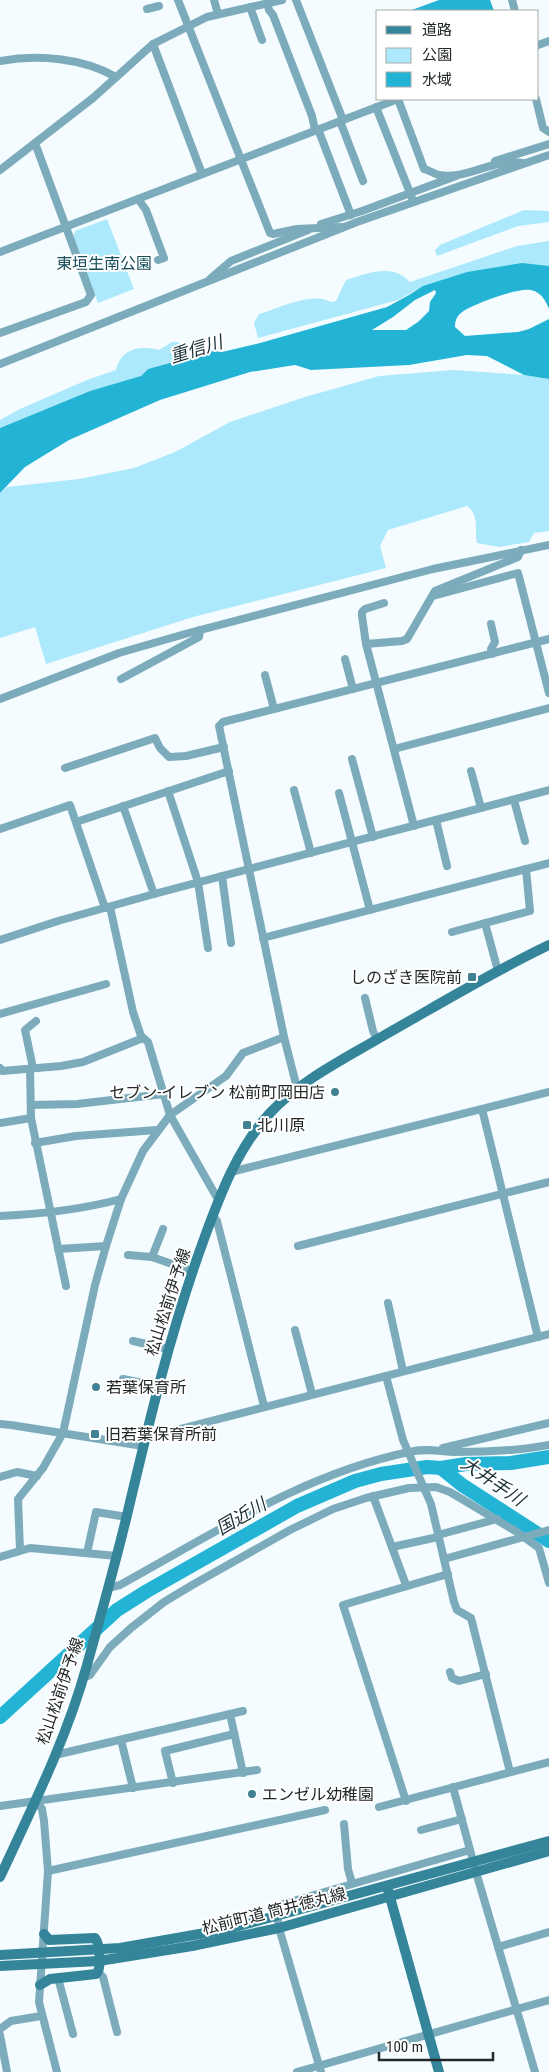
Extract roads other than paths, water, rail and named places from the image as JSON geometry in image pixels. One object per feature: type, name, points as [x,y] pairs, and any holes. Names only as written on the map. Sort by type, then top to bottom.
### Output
[{"type":"street","points":[[178,0],[270,233],[311,228],[344,227]]},
{"type":"street","points":[[214,0],[218,14]]},
{"type":"street","points":[[0,170],[93,98],[153,44],[189,25],[218,14],[282,0]]},
{"type":"street","points":[[296,0],[363,181]]},
{"type":"street","points":[[267,3],[268,10],[273,14],[350,215]]},
{"type":"street","points":[[250,7],[262,40]]},
{"type":"street","points":[[153,44],[202,174]]},
{"type":"street","points":[[0,61],[37,58],[68,60],[103,70],[116,77]]},
{"type":"street","points":[[0,252],[241,158],[398,100],[424,169],[438,175],[460,175]]},
{"type":"street","points":[[536,100],[543,128],[549,132]]},
{"type":"street","points":[[376,107],[413,202]]},
{"type":"street","points":[[0,333],[86,302],[90,297],[90,289],[35,142]]},
{"type":"street","points":[[209,280],[214,274],[232,262],[311,228],[487,166],[505,157],[549,144]]},
{"type":"street","points":[[0,364],[344,227],[549,155]]},
{"type":"street","points":[[487,166],[515,161],[525,163]]},
{"type":"street","points":[[138,199],[146,210],[164,258],[158,260]]},
{"type":"street","points":[[0,699],[119,654],[200,630],[424,572],[549,545]]},
{"type":"street","points":[[366,644],[402,641],[407,638],[435,591],[518,556],[521,550]]},
{"type":"street","points":[[433,596],[518,573],[549,693]]},
{"type":"street","points":[[384,603],[365,609],[362,612],[366,644],[414,826]]},
{"type":"street","points":[[491,624],[495,642],[491,649],[492,654]]},
{"type":"street","points":[[120,679],[199,637],[200,630]]},
{"type":"street","points":[[297,1088],[284,1037],[219,726],[223,722],[549,639]]},
{"type":"street","points":[[345,658],[353,689]]},
{"type":"street","points":[[264,675],[274,709]]},
{"type":"street","points":[[394,749],[549,708]]},
{"type":"street","points":[[64,768],[155,738],[160,748],[169,757],[186,756],[224,747]]},
{"type":"street","points":[[352,759],[373,837]]},
{"type":"street","points":[[76,822],[229,771]]},
{"type":"street","points":[[471,771],[481,808]]},
{"type":"street","points":[[294,790],[311,853]]},
{"type":"street","points":[[0,940],[58,921],[154,894],[549,790]]},
{"type":"street","points":[[168,791],[198,882],[208,948]]},
{"type":"street","points":[[339,793],[370,910]]},
{"type":"street","points":[[514,800],[525,841]]},
{"type":"street","points":[[0,829],[70,805],[107,907],[133,1012],[141,1036],[148,1042],[170,1115],[219,1199]]},
{"type":"street","points":[[123,806],[154,894]]},
{"type":"street","points":[[436,820],[447,866]]},
{"type":"street","points":[[263,938],[549,863]]},
{"type":"street","points":[[452,932],[530,911],[526,869]]},
{"type":"street","points":[[222,876],[231,943]]},
{"type":"street","points":[[485,923],[498,971]]},
{"type":"street","name":"松山松前伊予線","points":[[0,1877],[36,1801],[85,1673],[127,1517],[144,1441],[168,1349],[192,1271],[219,1199],[242,1149],[268,1115],[297,1088],[498,971],[549,946]]},
{"type":"street","points":[[0,1014],[106,984]]},
{"type":"street","points":[[365,998],[377,1040]]},
{"type":"street","points":[[36,1021],[25,1030],[32,1069],[31,1118],[66,1286]]},
{"type":"street","points":[[20,1550],[18,1499],[43,1468],[62,1433],[95,1285],[106,1246],[121,1199],[143,1151],[170,1115],[226,1076],[248,1050],[284,1037]]},
{"type":"street","points":[[1,1071],[83,1062],[144,1038]]},
{"type":"street","points":[[231,1172],[549,1092]]},
{"type":"street","points":[[31,1105],[77,1104],[164,1094]]},
{"type":"street","points":[[482,1109],[538,1337]]},
{"type":"street","points":[[0,1123],[31,1118]]},
{"type":"street","points":[[35,1143],[76,1136],[157,1130]]},
{"type":"street","points":[[298,1246],[549,1182]]},
{"type":"street","points":[[0,1216],[50,1213],[86,1208],[121,1199]]},
{"type":"street","points":[[213,1216],[217,1221],[264,1406]]},
{"type":"street","points":[[152,1257],[163,1229]]},
{"type":"street","points":[[58,1249],[106,1246]]},
{"type":"street","points":[[128,1255],[152,1257],[192,1271]]},
{"type":"street","points":[[388,1303],[403,1371]]},
{"type":"street","points":[[295,1330],[312,1394]]},
{"type":"street","points":[[0,1424],[11,1424],[62,1433],[144,1441],[154,1436],[264,1406],[549,1334]]},
{"type":"street","points":[[133,1341],[168,1349]]},
{"type":"street","points":[[386,1376],[409,1453],[431,1504],[457,1610],[471,1618],[510,1772]]},
{"type":"street","points":[[123,1379],[158,1386]]},
{"type":"street","points":[[434,1451],[549,1423]]},
{"type":"street","points":[[106,1593],[285,1494],[346,1468],[409,1453],[509,1450],[549,1445]]},
{"type":"street","points":[[0,1478],[16,1472],[37,1476]]},
{"type":"street","points":[[85,1673],[90,1675],[110,1646],[164,1602],[290,1530],[333,1509],[373,1496],[423,1485],[450,1492],[497,1519],[540,1548],[549,1551]]},
{"type":"street","points":[[373,1496],[406,1585]]},
{"type":"street","points":[[87,1553],[96,1512],[127,1517]]},
{"type":"street","points":[[392,1547],[497,1519]]},
{"type":"street","points":[[444,1559],[549,1530]]},
{"type":"street","points":[[0,1557],[30,1548],[117,1556]]},
{"type":"street","points":[[540,1548],[549,1583]]},
{"type":"street","points":[[406,1800],[343,1606],[406,1585],[448,1574]]},
{"type":"street","points":[[450,1672],[452,1678],[459,1681],[486,1674]]},
{"type":"street","points":[[55,1755],[243,1711]]},
{"type":"street","points":[[230,1714],[243,1773]]},
{"type":"street","points":[[173,1783],[165,1751],[234,1734]]},
{"type":"street","points":[[121,1740],[132,1788]]},
{"type":"street","points":[[379,1807],[549,1762]]},
{"type":"street","points":[[0,1806],[257,1770]]},
{"type":"street","points":[[454,1787],[474,1867],[535,2072]]},
{"type":"street","points":[[36,1801],[42,1809],[48,1871],[39,2002],[56,2072]]},
{"type":"street","points":[[48,1871],[325,1810]]},
{"type":"street","points":[[421,1830],[462,1819]]},
{"type":"street","points":[[344,1824],[348,1868],[352,1883]]},
{"type":"street","name":"松前町道 筒井徳丸線","points":[[0,1966],[42,1965],[99,1955],[199,1933],[228,1929],[388,1891],[474,1867],[549,1841]]},
{"type":"street","points":[[320,2069],[278,1928],[276,1906],[470,1850]]},
{"type":"street","name":"松前町道 筒井徳丸線","points":[[474,1867],[549,1851]]},
{"type":"street","points":[[388,1891],[439,2072]]},
{"type":"street","name":"松前町道 筒井徳丸線","points":[[0,1956],[43,1953],[99,1955],[192,1946],[278,1928],[388,1891]]},
{"type":"street","points":[[498,1947],[549,1932]]},
{"type":"street","points":[[44,1934],[49,1940],[95,1938],[98,1943],[99,1973],[102,1977],[117,2032]]},
{"type":"street","points":[[40,1985],[50,1979],[99,1973]]},
{"type":"street","points":[[58,1978],[73,2034]]},
{"type":"street","points":[[297,2072],[320,2069],[429,2034],[549,2000]]},
{"type":"street","points":[[0,2029],[11,2021],[41,2016]]},
{"type":"street","points":[[0,2035],[7,2072]]},
{"type":"water","points":[[439,0],[490,0],[494,10],[412,10]]},
{"type":"water","points":[[522,263],[549,266],[549,309],[545,300],[538,293],[531,290],[516,291],[495,297],[466,310],[458,316],[455,327],[465,336],[518,332],[549,319],[549,379],[524,375],[487,356],[467,355],[409,365],[311,370],[295,365],[250,372],[160,400],[69,440],[25,467],[0,493],[0,428],[90,391],[141,376],[148,369],[212,351],[222,352],[260,343],[387,307],[423,286],[467,272]],"holes":[[[435,290],[436,293],[430,302],[429,311],[406,330],[372,330],[415,300]]]},
{"type":"waterway","name":"国近川","points":[[0,1717],[117,1610],[297,1506],[355,1481],[381,1474],[427,1467],[441,1468],[466,1464],[511,1463],[549,1457]]},
{"type":"waterway","name":"大井手川","points":[[441,1468],[462,1485],[549,1541]]},
{"type":"place","name":"しのざき医院前","points":[[472,977]]},
{"type":"place","name":"セブン-イレブン 松前町岡田店","points":[[335,1092]]},
{"type":"place","name":"北川原","points":[[247,1125]]},
{"type":"place","name":"若葉保育所","points":[[96,1387]]},
{"type":"place","name":"旧若葉保育所前","points":[[95,1434]]},
{"type":"place","name":"エンゼル幼稚園","points":[[252,1794]]},
{"type":"park label","name":"東垣生南公園","points":[[104,263]]},
{"type":"water label","name":"重信川","points":[[196,349]]}]
